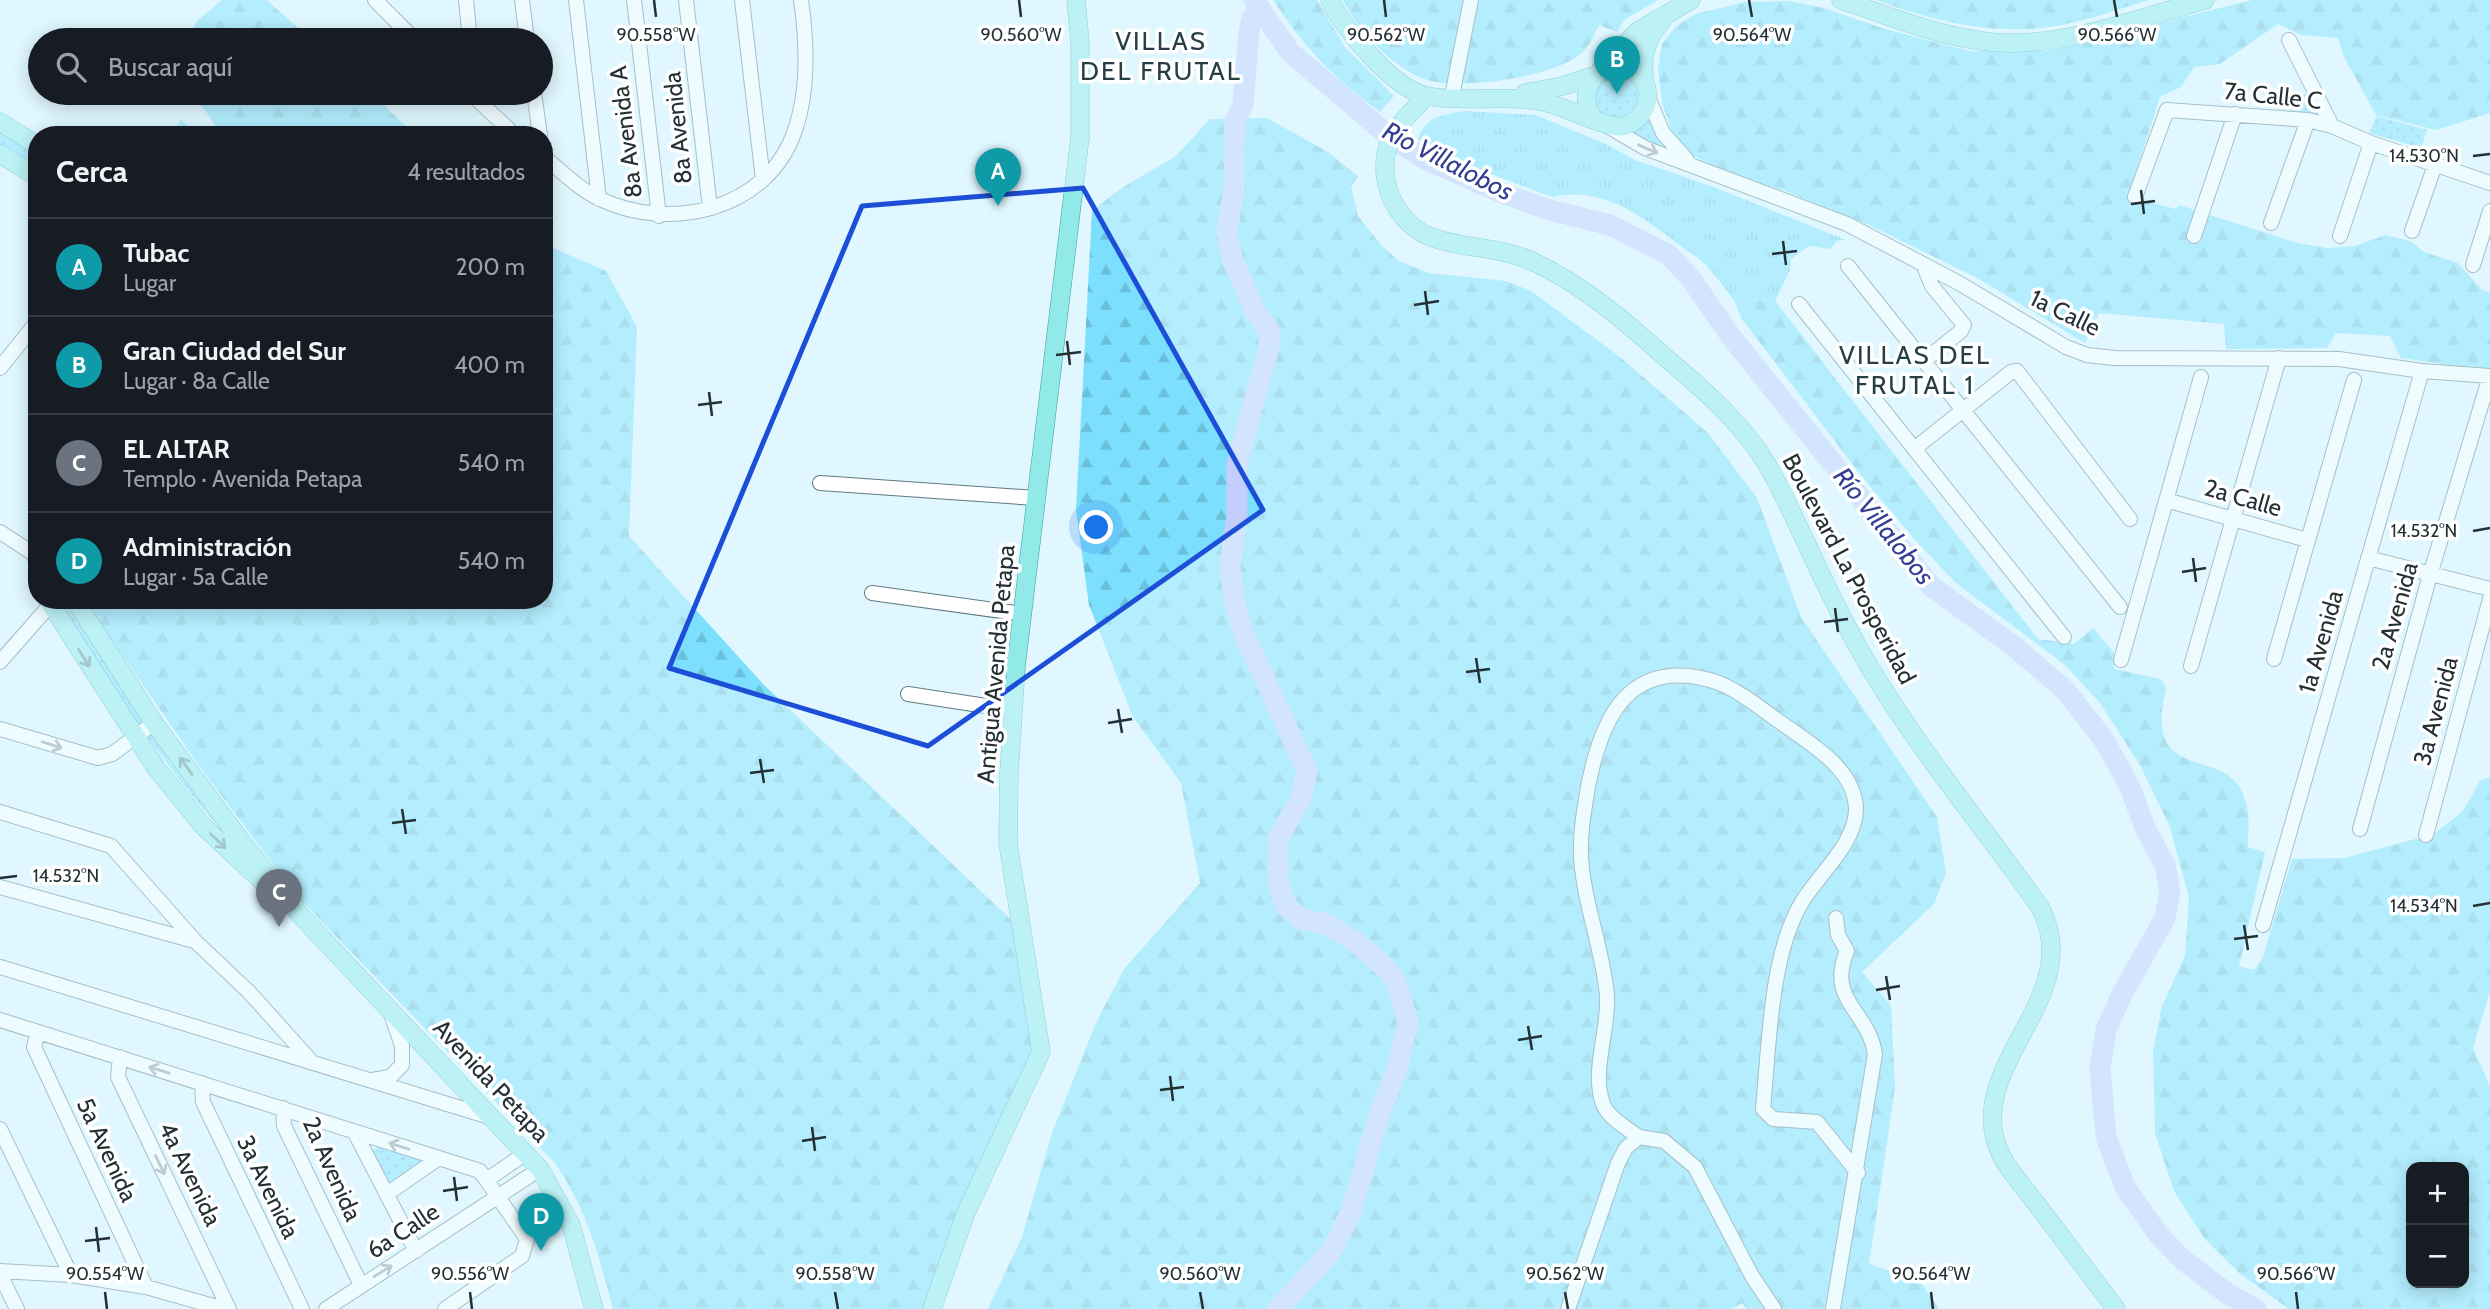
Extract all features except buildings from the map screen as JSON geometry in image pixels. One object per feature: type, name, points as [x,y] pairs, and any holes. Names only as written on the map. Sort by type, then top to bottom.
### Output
[{"type":"main road","name":"Antigua Avenida Petapa","points":[[932,1309],[965,1215],[1041,1052],[1008,843],[1012,710],[1080,137],[1080,42],[1076,0]]},
{"type":"main road","points":[[1330,0],[1347,29],[1420,103]]},
{"type":"main road","points":[[1668,14],[1646,44],[1643,59],[1646,90],[1644,110],[1635,121],[1621,127],[1602,123],[1586,100],[1588,85],[1597,72],[1638,32],[1691,0]]},
{"type":"main road","points":[[1841,0],[1941,33],[2003,43],[2062,38],[2205,0]]},
{"type":"main road","points":[[1597,72],[1611,66],[1627,67],[1640,76],[1646,90]]},
{"type":"main road","name":"1a Calle","points":[[1420,103],[1452,96],[1508,96],[1563,86],[1597,72]]},
{"type":"main road","name":"1a Calle","points":[[1508,96],[1565,107],[1602,123]]},
{"type":"main road","name":"Boulevard La Prosperidad","points":[[1420,103],[1391,138],[1386,161],[1386,177],[1400,213],[1421,232],[1434,239],[1490,248],[1523,257],[1586,294],[1664,355],[1710,398],[1758,451],[1788,504],[1854,641],[1886,695],[1922,749],[2027,888],[2048,924],[2053,950],[2049,976],[1999,1086],[1994,1110],[1994,1133],[2002,1157],[2116,1309]]},
{"type":"main road","points":[[0,122],[28,139]]},
{"type":"main road","points":[[0,154],[28,171]]},
{"type":"main road","name":"Avenida Petapa","points":[[53,609],[134,737],[204,826],[302,917],[540,1169],[571,1225],[594,1309]]},
{"type":"main road","name":"Avenida Petapa","points":[[81,609],[154,723],[241,841],[302,917]]},
{"type":"street","points":[[375,0],[403,28]]},
{"type":"street","points":[[522,0],[526,28]]},
{"type":"street","points":[[576,0],[599,199]]},
{"type":"street","name":"8a Avenida A","points":[[634,0],[659,216]]},
{"type":"street","name":"8a Avenida","points":[[686,0],[710,208]]},
{"type":"street","points":[[741,0],[763,180]]},
{"type":"street","points":[[553,164],[599,199],[659,216],[710,208],[763,180],[783,155],[798,122],[805,57],[801,0]]},
{"type":"street","points":[[1452,96],[1471,0]]},
{"type":"street","points":[[464,3],[468,28]]},
{"type":"street","points":[[2289,40],[2332,126]]},
{"type":"street","name":"1a Calle","points":[[1646,90],[1663,133],[1693,165]]},
{"type":"street","points":[[484,105],[506,126]]},
{"type":"street","points":[[536,105],[539,126]]},
{"type":"street","name":"7a Calle C","points":[[2135,197],[2167,110],[2308,120],[2332,126],[2371,143],[2490,183]]},
{"type":"street","points":[[2194,236],[2235,114]]},
{"type":"street","points":[[2271,223],[2308,120]]},
{"type":"street","name":"1a Calle","points":[[1602,123],[1645,148],[1847,224],[1923,264],[2046,336],[2087,355],[2114,358],[2339,359],[2422,372],[2490,376]]},
{"type":"street","points":[[2340,236],[2371,143]]},
{"type":"street","points":[[2412,231],[2435,165]]},
{"type":"street","points":[[2473,265],[2490,211]]},
{"type":"street","points":[[1923,264],[1932,286],[1964,325],[1961,331],[1925,360]]},
{"type":"street","points":[[1848,266],[1965,409],[2120,607]]},
{"type":"street","points":[[1799,304],[2064,637]]},
{"type":"street","points":[[0,368],[28,333]]},
{"type":"street","points":[[2191,666],[2279,358]]},
{"type":"street","points":[[1914,449],[2017,371],[2130,519]]},
{"type":"street","name":"1a Avenida","points":[[2263,925],[2422,372]]},
{"type":"street","name":"2a Avenida","points":[[2360,829],[2430,575],[2490,376]]},
{"type":"street","points":[[2121,660],[2201,377]]},
{"type":"street","points":[[2274,659],[2354,380]]},
{"type":"street","points":[[820,483],[1037,498]]},
{"type":"street","name":"2a Calle","points":[[2166,500],[2307,540]]},
{"type":"street","points":[[0,531],[28,552]]},
{"type":"street","points":[[2368,558],[2490,589]]},
{"type":"street","points":[[872,593],[1023,614]]},
{"type":"street","name":"3a Avenida","points":[[2426,835],[2490,599]]},
{"type":"street","points":[[0,662],[44,609]]},
{"type":"street","points":[[1774,1309],[1752,1276],[1695,1167],[1664,1141],[1639,1137],[1608,1112],[1603,1104],[1600,1067],[1607,1018],[1607,994],[1583,879],[1582,822],[1605,726],[1618,704],[1633,688],[1648,681],[1689,676],[1713,680],[1732,690],[1806,741],[1840,771],[1854,797],[1854,821],[1840,848],[1800,904],[1777,974],[1763,1109],[1773,1119],[1817,1122],[1857,1173]]},
{"type":"street","points":[[908,694],[1012,710]]},
{"type":"street","points":[[0,729],[98,758],[113,754],[154,723]]},
{"type":"street","points":[[0,812],[111,846],[196,942],[248,992],[314,1064]]},
{"type":"street","points":[[0,887],[196,942]]},
{"type":"street","points":[[1833,1309],[1875,1054],[1871,1040],[1842,986],[1839,968],[1847,951],[1838,935],[1836,918]]},
{"type":"street","points":[[0,967],[493,1118]]},
{"type":"street","points":[[360,1079],[385,1079],[395,1074],[402,1065],[402,1046],[388,1006]]},
{"type":"street","points":[[0,1020],[477,1169],[488,1179],[527,1239],[527,1247],[522,1255],[445,1309]]},
{"type":"street","name":"5a Avenida","points":[[38,1032],[35,1048],[146,1287]]},
{"type":"street","name":"4a Avenida","points":[[120,1057],[118,1077],[227,1309]]},
{"type":"street","name":"3a Avenida","points":[[202,1083],[202,1102],[302,1309]]},
{"type":"street","name":"2a Avenida","points":[[283,1108],[284,1126],[361,1285]]},
{"type":"street","points":[[0,1129],[71,1275]]},
{"type":"street","points":[[354,1131],[416,1251]]},
{"type":"street","points":[[1568,1309],[1618,1163],[1626,1147],[1639,1137]]},
{"type":"street","points":[[488,1179],[526,1153]]},
{"type":"street","points":[[387,1194],[439,1158]]},
{"type":"street","points":[[502,1169],[515,1186]]},
{"type":"street","name":"6a Calle","points":[[326,1309],[540,1169]]},
{"type":"street","points":[[18,1309],[0,1273],[71,1275],[146,1287],[227,1309]]},
{"type":"highlighted area","points":[[1083,188],[1263,510],[928,746],[669,668],[862,206]]},
{"type":"green space","points":[[222,0],[267,0],[298,28],[193,28],[197,21]]},
{"type":"green space","points":[[1273,0],[1317,0],[1345,47],[1394,96],[1380,112],[1321,61]]},
{"type":"green space","points":[[1343,0],[1658,0],[1624,20],[1617,32],[1599,25],[1585,49],[1565,64],[1525,76],[1478,83],[1456,83],[1422,78],[1398,64],[1366,35]]},
{"type":"green space","points":[[1876,0],[2149,0],[2072,23],[2014,29],[1944,21]]},
{"type":"green space","points":[[2252,0],[2490,0],[2490,113],[2436,130],[2376,115],[2344,57],[2338,38],[2301,35],[2278,24],[2220,64],[2194,67],[2181,87],[2160,97],[2131,187],[2144,193],[2144,201],[2176,209],[2179,205],[2297,243],[2328,248],[2355,246],[2385,235],[2410,241],[2424,252],[2458,263],[2482,290],[2490,292],[2490,371],[2401,358],[2390,336],[2336,333],[2327,348],[2226,349],[2224,324],[2099,313],[2085,343],[1977,278],[1867,224],[1785,191],[1731,174],[1693,156],[1672,132],[1662,102],[1658,68],[1662,44],[1675,27],[1695,14],[1746,2],[1789,1],[1824,8],[1885,29],[1970,51],[2048,51]]},
{"type":"green space","points":[[1609,71],[1634,77],[1642,101],[1627,120],[1596,113],[1591,90]]},
{"type":"green space","points":[[2309,92],[2318,114],[2275,108]]},
{"type":"green space","points":[[201,105],[383,105],[406,126],[216,126]]},
{"type":"green space","points":[[1465,111],[1536,115],[1608,145],[1635,160],[1711,186],[1846,240],[1837,241],[1830,249],[1809,246],[1791,259],[1790,270],[1775,301],[1734,300],[1701,260],[1635,213],[1604,199],[1570,195],[1552,197],[1428,150],[1418,139],[1426,125],[1436,118]]},
{"type":"green space","points":[[1654,114],[1678,153],[1626,138]]},
{"type":"green space","points":[[2377,116],[2427,130],[2421,148],[2369,133]]},
{"type":"green space","points":[[1267,118],[1328,152],[1358,176],[1351,187],[1358,216],[1382,246],[1399,261],[1429,273],[1506,281],[1531,291],[1620,357],[1708,433],[1757,498],[1801,617],[1937,817],[1946,873],[1934,904],[1862,972],[1891,1006],[1895,1088],[1869,1264],[1920,1281],[1939,1309],[1747,1309],[1742,1303],[1732,1309],[988,1309],[1022,1237],[1052,1133],[1096,1023],[1124,969],[1200,883],[1181,783],[1133,717],[1089,605],[1076,510],[1092,211],[1120,189],[1176,156],[1210,119]]},
{"type":"green space","points":[[181,120],[188,126],[176,126]]},
{"type":"green space","points":[[0,130],[28,149],[28,167],[0,148]]},
{"type":"green space","points":[[553,248],[606,271],[637,327],[629,536],[764,685],[1024,932],[1036,1061],[932,1309],[613,1309],[584,1216],[555,1163],[297,896],[202,770],[90,609],[553,609]]},
{"type":"green space","points":[[1734,300],[1775,301],[2038,639],[2074,644],[2093,628],[2117,656],[2114,669],[2161,679],[2166,688],[2162,720],[2166,741],[2176,753],[2224,773],[2237,784],[2247,808],[2248,847],[2265,852],[2239,966],[2254,970],[2263,957],[2292,859],[2344,858],[2434,834],[2463,811],[2480,781],[2490,777],[2490,991],[2473,1048],[2490,1086],[2490,1309],[2289,1309],[2239,1273],[2204,1238],[2174,1191],[2155,1133],[2153,1051],[2162,1006],[2185,956],[2189,898],[2170,827],[2140,765],[2100,703],[2064,664],[1957,584],[1916,541],[1863,478],[1742,319]]},
{"type":"green space","points":[[61,609],[73,609],[237,846],[187,789],[119,696]]},
{"type":"green space","points":[[380,1146],[429,1159],[390,1185],[372,1155],[374,1149]]},
{"type":"waterway","name":"Río Villalobos","points":[[1254,0],[1290,52],[1391,138],[1427,160],[1492,189],[1546,209],[1610,225],[1669,255],[1691,279],[1730,335],[1931,586],[2016,648],[2066,691],[2104,740],[2130,787],[2145,828],[2165,865],[2170,892],[2165,918],[2122,994],[2106,1030],[2100,1067],[2106,1137],[2125,1187],[2158,1234],[2183,1260],[2228,1294],[2256,1309]]},
{"type":"waterway","points":[[1260,9],[1252,18],[1249,31],[1243,105],[1235,121],[1234,187],[1227,233],[1233,260],[1255,312],[1269,330],[1269,346],[1237,464],[1237,517],[1230,563],[1234,600],[1243,632],[1307,771],[1301,798],[1278,838],[1278,881],[1286,906],[1302,920],[1324,923],[1355,941],[1387,969],[1396,981],[1408,1022],[1397,1070],[1378,1118],[1351,1212],[1331,1252],[1278,1309]]},
{"type":"place","name":"Gran Ciudad del Sur","points":[[1617,94]]},
{"type":"place","name":"Tubac","points":[[998,206]]},
{"type":"place","name":"EL ALTAR","points":[[279,927]]},
{"type":"place","name":"Administración","points":[[541,1251]]},
{"type":"district","name":"VILLAS DEL FRUTAL","points":[[1161,56]]},
{"type":"district","name":"VILLAS DEL FRUTAL 1","points":[[1915,370]]}]
